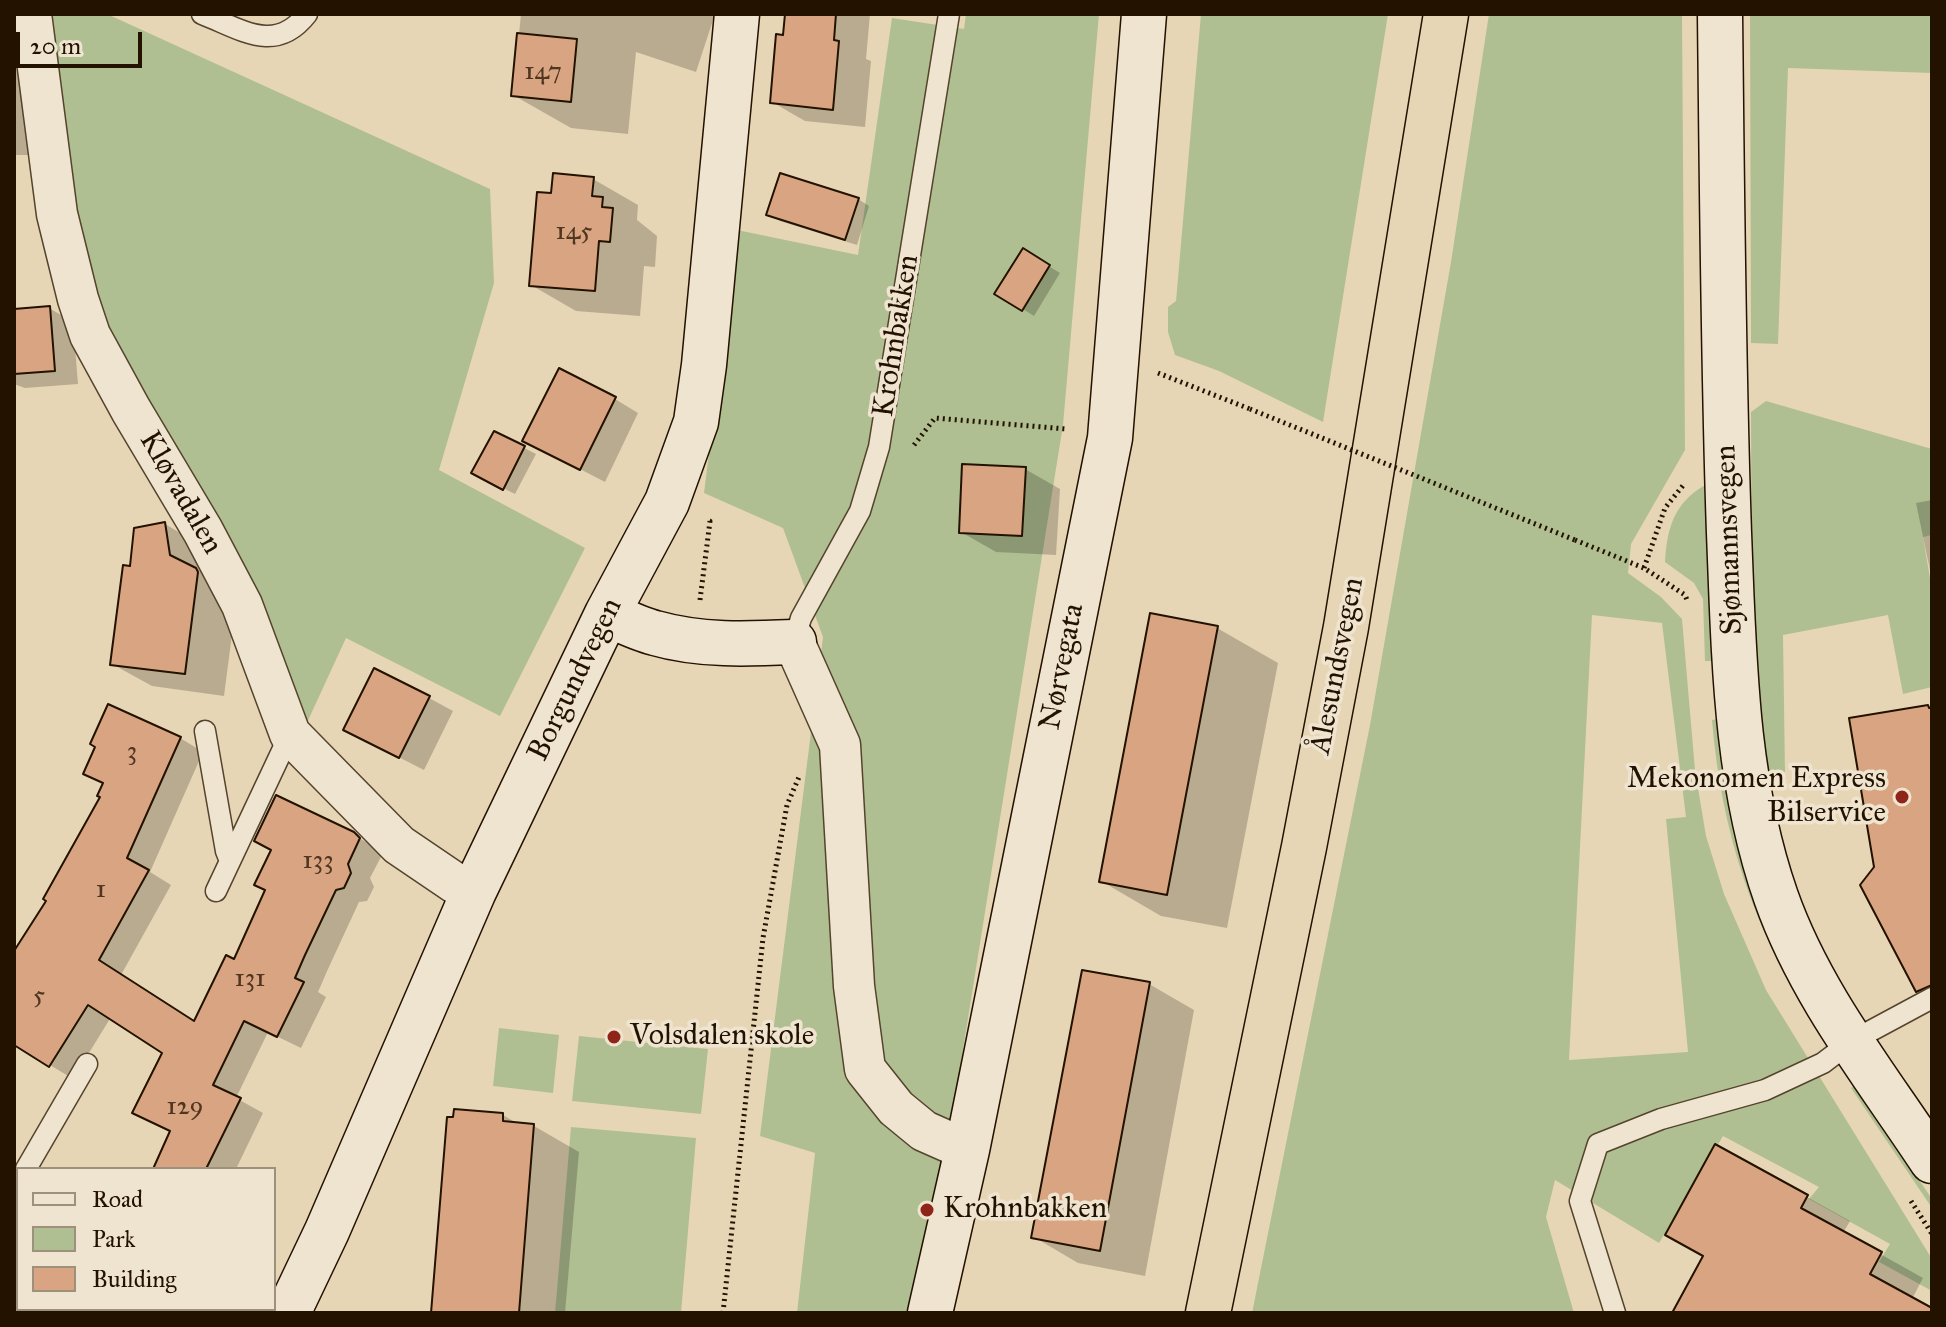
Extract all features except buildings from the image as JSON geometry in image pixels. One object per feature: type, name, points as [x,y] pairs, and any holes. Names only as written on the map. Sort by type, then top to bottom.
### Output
[{"type":"highway","name":"Ålesundsvegen","points":[[1208,1313],[1346,627],[1446,14]]},
{"type":"street","name":"Kløvadalen","points":[[31,14],[57,214],[90,335],[242,605],[290,734],[399,845],[455,883],[474,891]]},
{"type":"street","name":"Borgundvegen","points":[[288,1313],[327,1231],[474,891],[607,614],[667,502],[696,422],[737,14]]},
{"type":"street","name":"Nørvegata","points":[[930,1313],[967,1150],[1110,438],[1144,14]]},
{"type":"street","name":"Sjømannsvegen","points":[[1720,14],[1727,469],[1734,665],[1741,751],[1755,826],[1776,898],[1816,987],[1932,1161]]},
{"type":"street","points":[[607,614],[654,633],[696,640],[736,644],[794,642],[840,745],[854,986],[865,1069],[896,1108],[924,1131],[967,1150]]},
{"type":"lane","points":[[202,14],[258,36],[274,38],[291,30],[307,14]]},
{"type":"lane","name":"Krohnbakken","points":[[794,642],[801,618],[860,511],[879,447],[949,14]]},
{"type":"lane","points":[[205,731],[230,861]]},
{"type":"lane","points":[[216,891],[290,734]]},
{"type":"lane","points":[[1615,1313],[1580,1201],[1598,1144],[1661,1119],[1765,1090],[1823,1063],[1852,1041],[1932,998]]},
{"type":"lane","points":[[27,1167],[87,1064]]},
{"type":"path","points":[[1116,357],[1644,568],[1665,508],[1688,479]]},
{"type":"path","points":[[946,418],[1064,429]]},
{"type":"path","points":[[695,515],[710,521],[696,640]]},
{"type":"path","points":[[723,1313],[763,938],[773,872],[793,787],[819,740],[833,728]]},
{"type":"green space","points":[[53,14],[107,14],[490,189],[494,283],[439,470],[585,548],[500,716],[346,638],[305,727],[103,329],[67,212],[47,22]]},
{"type":"green space","points":[[966,14],[1099,14],[1063,425],[957,1087],[912,1313],[797,1313],[815,1153],[760,1136],[823,637],[783,528],[704,493],[737,230],[858,255],[892,18],[964,29]]},
{"type":"green space","points":[[1201,14],[1388,14],[1323,422],[1219,371],[1175,355],[1168,332],[1168,307],[1176,301]]},
{"type":"green space","points":[[1489,14],[1682,14],[1685,450],[1631,544],[1628,573],[1661,597],[1682,619],[1695,770],[1706,836],[1724,894],[1766,990],[1932,1259],[1932,1291],[1879,1262],[1890,1244],[1809,1199],[1819,1187],[1723,1136],[1659,1243],[1555,1180],[1546,1217],[1574,1313],[1252,1313],[1370,725],[1451,262]],"holes":[[[1592,615],[1662,623],[1686,817],[1666,819],[1688,1052],[1569,1060]]]},
{"type":"green space","points":[[1750,14],[1932,14],[1932,73],[1788,68],[1778,344],[1751,343]]},
{"type":"green space","points":[[1766,401],[1932,449],[1932,535],[1923,537],[1932,590],[1932,687],[1903,694],[1888,615],[1783,635],[1785,772],[1765,774],[1752,660],[1751,412]]},
{"type":"green space","points":[[1711,482],[1712,661],[1705,661],[1703,599],[1694,583],[1665,562],[1668,536],[1676,514],[1689,496]]},
{"type":"green space","points":[[1718,719],[1814,1025],[1774,953],[1732,841],[1723,802],[1712,720]]},
{"type":"green space","points":[[499,1028],[559,1035],[553,1093],[493,1086]]},
{"type":"green space","points":[[579,1036],[708,1049],[701,1114],[572,1101]]},
{"type":"green space","points":[[1855,1085],[1932,1199],[1932,1208],[1851,1088]]},
{"type":"green space","points":[[571,1127],[696,1138],[681,1313],[555,1313]]},
{"type":"place","name":"Mekonomen Express Bilservice","points":[[1902,797]]},
{"type":"place","name":"Volsdalen skole","points":[[614,1037]]},
{"type":"place","name":"Krohnbakken","points":[[927,1210]]}]
